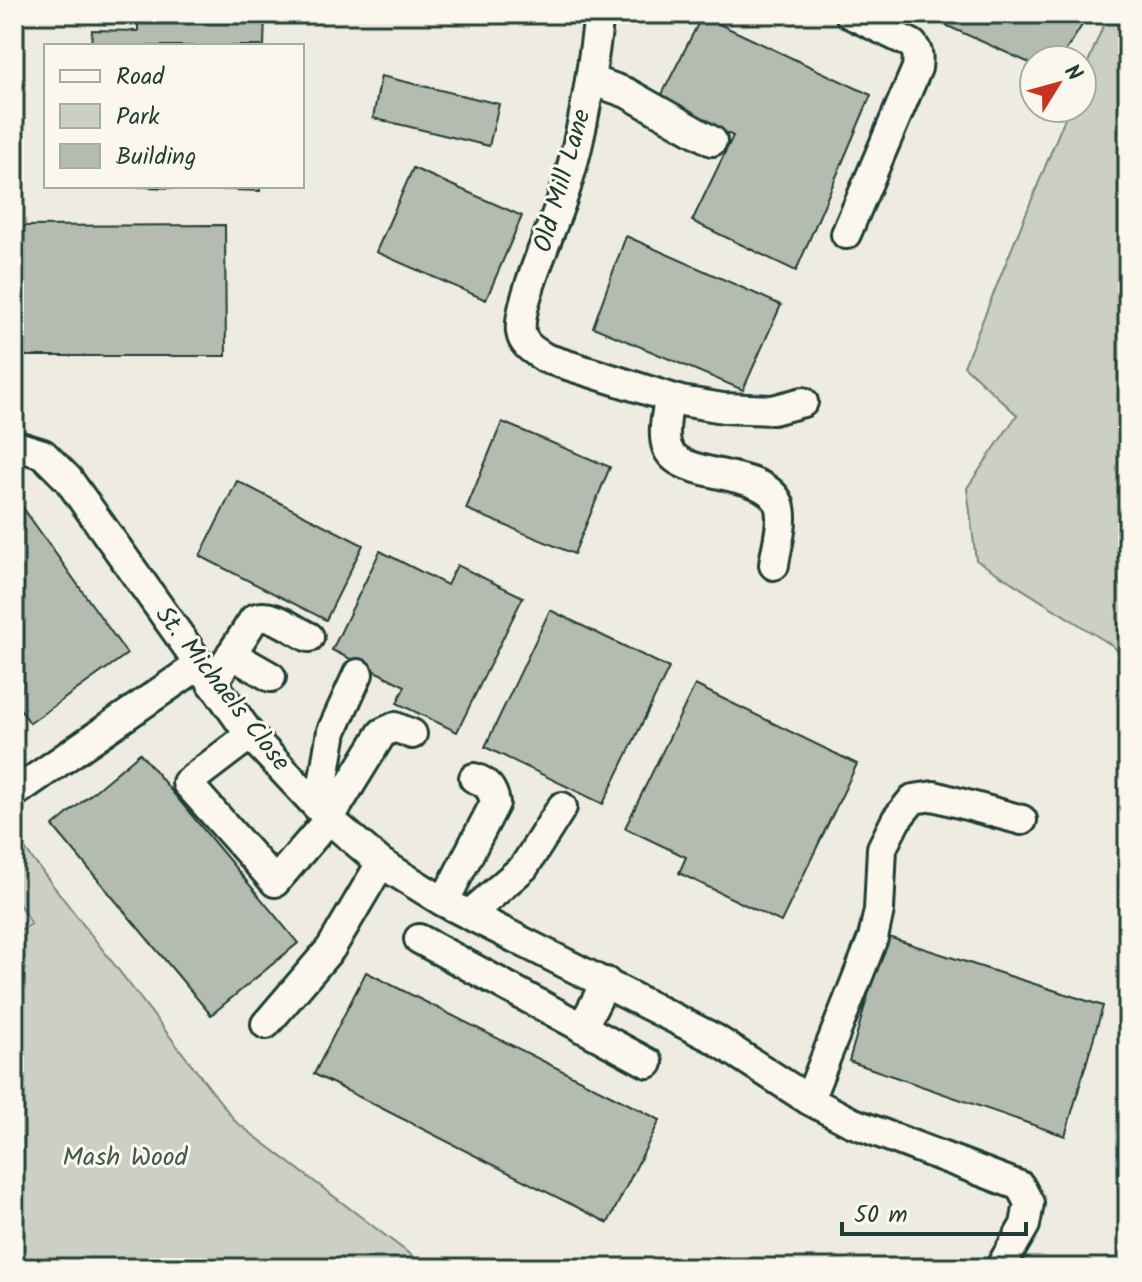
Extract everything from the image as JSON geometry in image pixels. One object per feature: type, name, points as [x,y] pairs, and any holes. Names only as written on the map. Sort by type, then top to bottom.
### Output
[{"type":"street","name":"Old Mill Lane","points":[[599,14],[591,80],[568,184],[526,299],[521,332],[526,346],[545,358],[669,398]]},
{"type":"street","points":[[846,234],[917,68],[918,57],[918,51],[912,44],[850,14]]},
{"type":"street","points":[[591,80],[627,93],[712,141]]},
{"type":"street","points":[[774,565],[781,519],[774,495],[748,482],[681,462],[668,452],[665,439],[669,398],[723,408],[773,410],[803,402]]},
{"type":"street","name":"St. Michaels Close","points":[[14,445],[43,454],[68,479],[250,735],[324,813],[381,863],[457,908],[715,1039],[809,1100],[851,1122],[1020,1186],[1029,1203],[1025,1225],[1000,1268]]},
{"type":"street","points":[[14,793],[206,674],[231,654],[254,619],[270,617],[309,637]]},
{"type":"street","points":[[231,654],[271,677]]},
{"type":"street","points":[[324,813],[332,731],[358,674]]},
{"type":"street","points":[[250,735],[187,783],[275,882],[382,733],[395,727],[412,734]]},
{"type":"street","points":[[457,908],[495,803],[490,788],[474,778]]},
{"type":"street","points":[[809,1100],[870,948],[879,910],[882,848],[904,807],[913,799],[934,796],[1022,820]]},
{"type":"street","points":[[457,908],[524,867],[562,807]]},
{"type":"street","points":[[266,1024],[331,948],[381,863]]},
{"type":"street","points":[[419,939],[648,1063]]},
{"type":"street","points":[[582,1028],[606,982]]},
{"type":"green space","points":[[1108,14],[1128,14],[1128,662],[1113,646],[976,560],[967,488],[1017,415],[964,366],[1062,124],[1098,124],[1096,44]]},
{"type":"green space","name":"Mash Wood","points":[[14,835],[236,1122],[428,1268],[14,1268],[14,934],[31,924],[14,896]]},
{"type":"building","points":[[138,14],[265,14],[264,44],[91,44],[92,30],[138,31]]},
{"type":"building","points":[[921,14],[1089,14],[1070,44],[1018,44],[1018,58]]},
{"type":"building","points":[[702,16],[871,95],[796,271],[692,221],[733,136],[659,100]]},
{"type":"building","points":[[381,76],[499,104],[489,146],[373,118]]},
{"type":"building","points":[[16,87],[18,209],[14,209]]},
{"type":"building","points":[[413,168],[522,216],[486,300],[376,252]]},
{"type":"building","points":[[172,188],[260,188],[260,191]]},
{"type":"building","points":[[225,225],[226,356],[14,356],[14,226]]},
{"type":"building","points":[[626,236],[781,305],[743,390],[593,327]]},
{"type":"building","points":[[502,422],[610,467],[574,554],[466,509]]},
{"type":"building","points":[[237,481],[363,545],[326,620],[200,556]]},
{"type":"building","points":[[14,495],[127,654],[30,723],[14,700]]},
{"type":"building","points":[[380,551],[447,585],[457,565],[523,597],[457,732],[397,703],[405,686],[332,650]]},
{"type":"building","points":[[550,610],[669,668],[603,804],[485,747]]},
{"type":"building","points":[[695,685],[857,764],[781,922],[679,873],[686,857],[625,828]]},
{"type":"building","points":[[140,753],[298,943],[211,1015],[53,826]]},
{"type":"building","points":[[885,936],[1103,1006],[1065,1136],[849,1061]]},
{"type":"building","points":[[366,972],[660,1120],[608,1223],[314,1074]]}]
